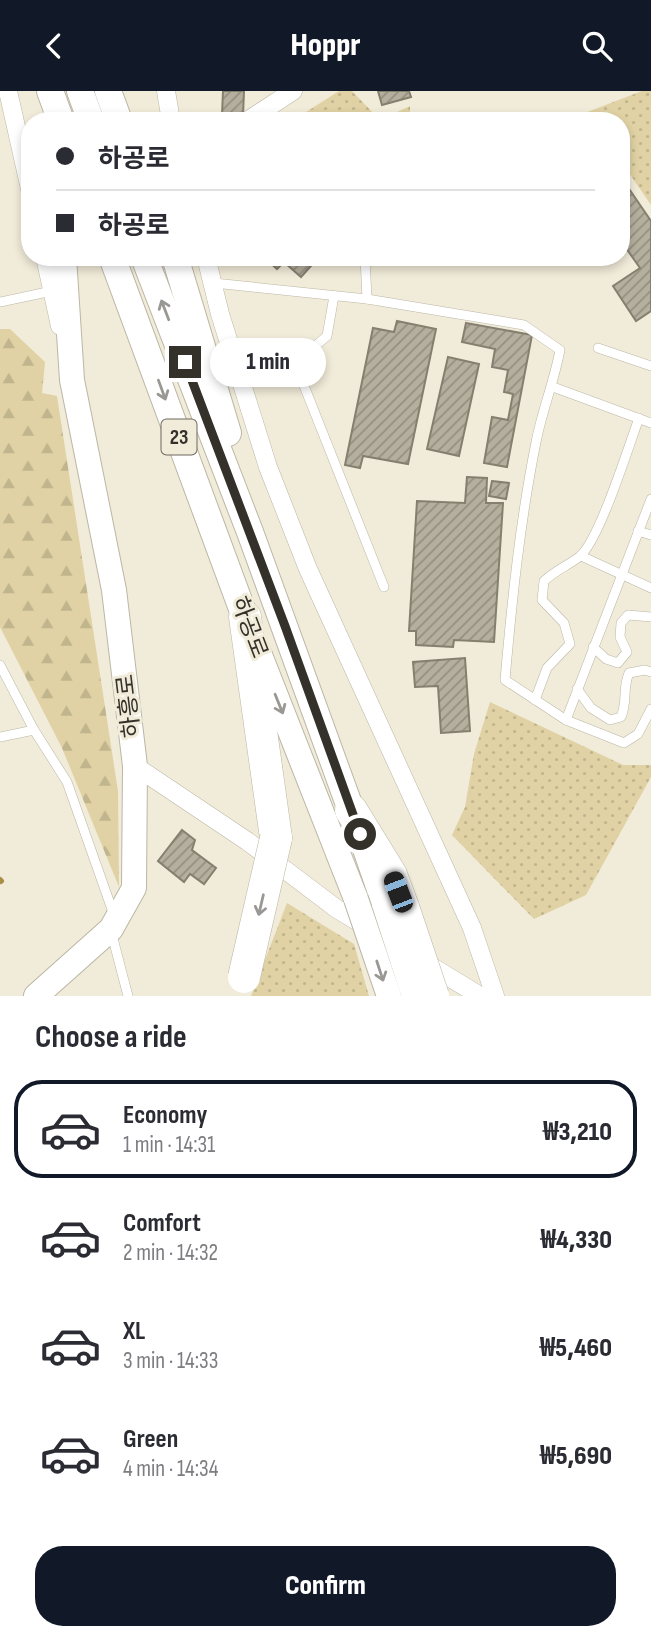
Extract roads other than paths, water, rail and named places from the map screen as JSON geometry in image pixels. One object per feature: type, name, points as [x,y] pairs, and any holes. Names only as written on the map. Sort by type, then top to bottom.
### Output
[{"type":"highway","name":"23","points":[[239,987],[276,838],[245,617]]},
{"type":"highway","name":"23","points":[[351,810],[391,875],[394,907],[433,996]]},
{"type":"main road","points":[[50,91],[58,112]]},
{"type":"main road","points":[[80,91],[88,112]]},
{"type":"main road","points":[[108,91],[115,112]]},
{"type":"main road","name":"하공로","points":[[115,266],[245,617]]},
{"type":"main road","name":"하공로","points":[[147,266],[277,603],[351,810]]},
{"type":"main road","points":[[178,266],[193,307],[277,603]]},
{"type":"street","points":[[8,91],[21,149]]},
{"type":"street","points":[[166,91],[170,112]]},
{"type":"street","points":[[261,112],[293,91]]},
{"type":"street","points":[[47,266],[72,380]]},
{"type":"street","name":"하흥로","points":[[36,996],[113,925],[134,888],[135,766],[114,590],[72,380],[65,266]]},
{"type":"street","points":[[209,266],[220,314],[268,467],[308,569],[472,927],[495,996]]},
{"type":"street","name":"하공로","points":[[245,617],[356,899],[388,996]]},
{"type":"street","points":[[135,766],[247,841],[337,909],[480,996]]},
{"type":"street","name":"23","points":[[394,907],[414,996]]},
{"type":"lane","points":[[365,266],[367,299]]},
{"type":"lane","points":[[214,283],[367,299],[524,325],[560,350],[554,387],[536,438],[518,535],[505,680],[566,720],[624,743],[638,734],[651,709]]},
{"type":"lane","points":[[0,302],[52,291]]},
{"type":"lane","points":[[334,296],[327,336],[295,363],[384,587]]},
{"type":"lane","points":[[598,348],[651,366]]},
{"type":"lane","points":[[554,387],[651,423]]},
{"type":"lane","points":[[535,700],[547,668],[570,644],[564,623],[542,600],[544,582],[559,567],[581,556],[597,528],[639,418]]},
{"type":"lane","points":[[566,720],[651,499]]},
{"type":"lane","points":[[638,531],[651,535]]},
{"type":"lane","points":[[581,556],[651,588]]},
{"type":"lane","points":[[593,647],[606,659],[618,663],[627,652],[620,637],[621,623],[628,615],[651,617]]},
{"type":"lane","points":[[0,665],[34,730],[67,782],[113,925],[128,996]]},
{"type":"lane","points":[[578,689],[591,708],[610,720],[621,717],[626,703],[622,688],[629,673],[645,670],[651,672]]},
{"type":"lane","points":[[0,737],[34,730]]}]
